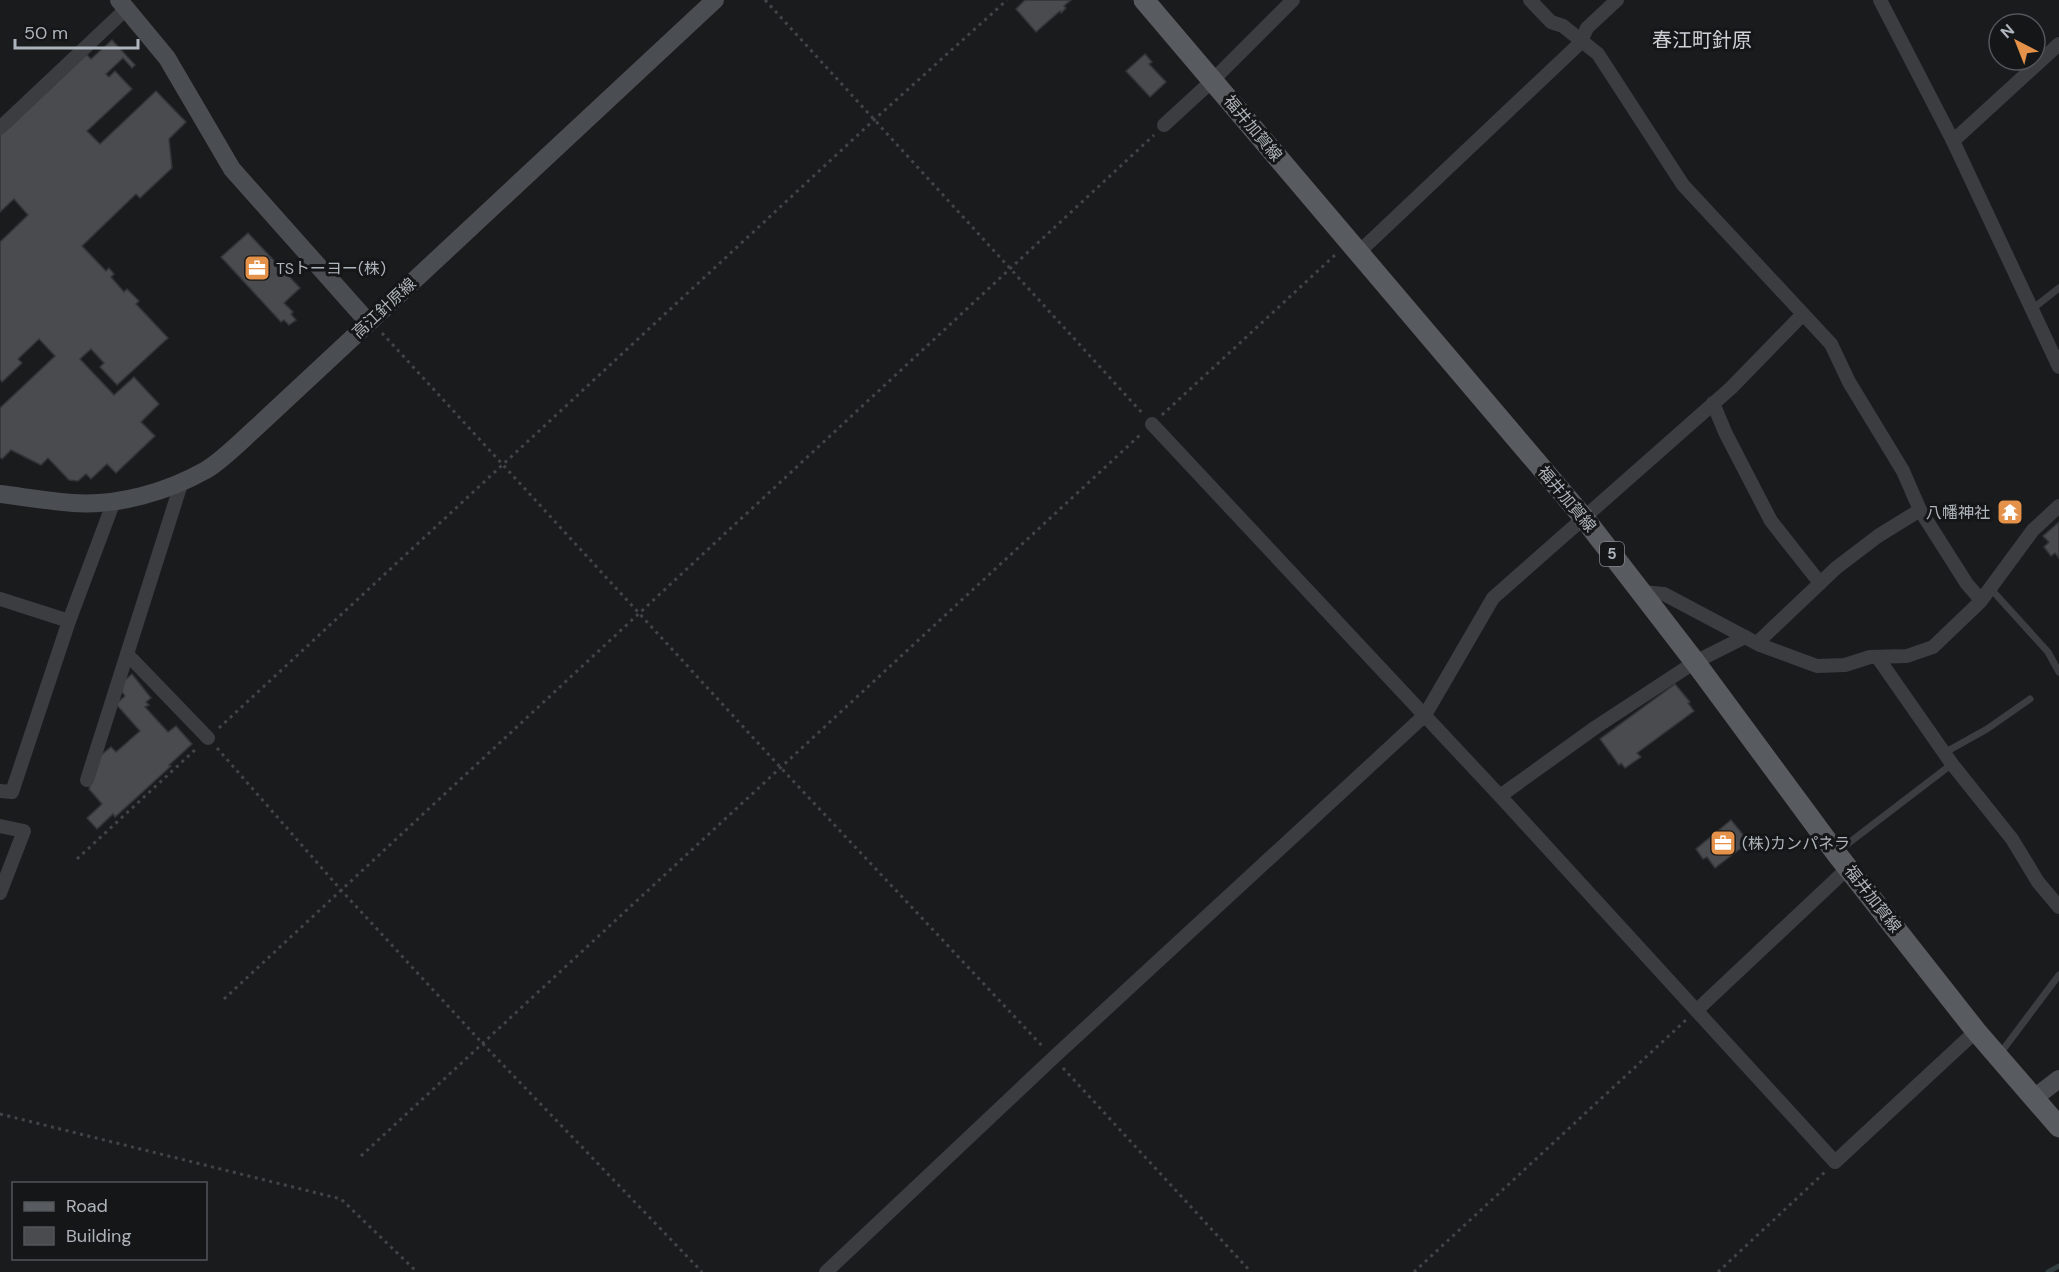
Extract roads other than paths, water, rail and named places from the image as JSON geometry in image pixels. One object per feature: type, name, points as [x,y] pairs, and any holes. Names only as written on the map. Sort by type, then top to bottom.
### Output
[{"type":"main road","name":"高江針原線","points":[[0,494],[75,503],[114,501],[145,495],[208,469],[259,425],[715,0]]},
{"type":"main road","name":"福井加賀線","points":[[1144,0],[1584,518],[1695,662],[1842,860],[1976,1031],[2059,1126]]},
{"type":"main road","points":[[123,3],[167,58],[232,169],[370,322]]},
{"type":"main road","points":[[2034,1098],[2059,1079]]},
{"type":"street","points":[[1164,125],[1293,0]]},
{"type":"street","points":[[1530,0],[1551,22],[1563,26],[1598,54],[1683,185],[1831,344],[1849,382],[1903,471],[1920,510],[1967,584],[1982,600]]},
{"type":"street","points":[[1353,248],[1581,41],[1587,28],[1617,0]]},
{"type":"street","points":[[1880,0],[1953,141],[2059,367]]},
{"type":"street","points":[[0,128],[123,3]]},
{"type":"street","points":[[1953,141],[2059,44]]},
{"type":"street","points":[[826,1272],[1053,1058],[1425,715],[1493,598],[1713,404],[1759,361],[1803,314]]},
{"type":"street","points":[[1713,404],[1729,441],[1771,522],[1821,583]]},
{"type":"street","points":[[1152,424],[1500,796],[1835,1162],[1976,1031]]},
{"type":"street","points":[[87,780],[182,481]]},
{"type":"street","points":[[0,791],[12,792],[69,621],[114,501]]},
{"type":"street","points":[[1642,592],[1664,594],[1751,640],[1817,666],[1845,665],[1870,657],[1907,656],[1933,647],[1982,600],[2034,530],[2059,506]]},
{"type":"street","points":[[1500,796],[1596,727],[1695,662],[1751,640],[1836,568],[1878,536],[1920,510]]},
{"type":"street","points":[[0,599],[69,621]]},
{"type":"street","points":[[127,654],[208,738]]},
{"type":"street","points":[[1878,658],[1948,758],[2012,839],[2038,882],[2059,907]]},
{"type":"street","points":[[0,826],[24,831],[0,893]]},
{"type":"street","points":[[1697,1010],[1842,860]]},
{"type":"lane","points":[[2031,310],[2059,288]]},
{"type":"lane","points":[[1990,588],[2048,652],[2059,672]]},
{"type":"lane","points":[[1842,860],[1948,758],[2030,699]]},
{"type":"lane","points":[[1998,1057],[2059,975]]},
{"type":"waterway","points":[[2048,1272],[2059,1266]]},
{"type":"place","name":"TSトーヨー(株)","points":[[257,268]]},
{"type":"place","name":"八幡神社","points":[[2010,512]]},
{"type":"place","name":"(株)カンパネラ","points":[[1723,843]]},
{"type":"district","name":"春江町針原","points":[[1702,40]]}]
